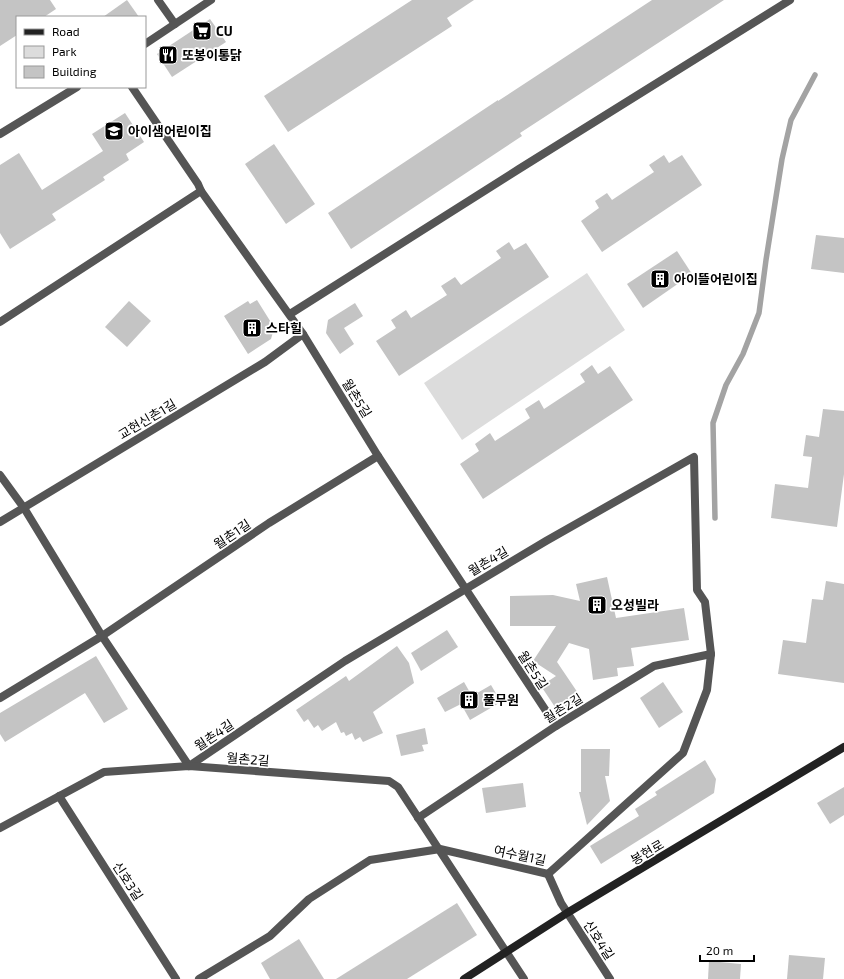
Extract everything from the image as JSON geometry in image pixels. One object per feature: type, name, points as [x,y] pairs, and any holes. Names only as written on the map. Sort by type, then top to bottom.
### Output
[{"type":"street","points":[[158,0],[175,24]]},
{"type":"street","points":[[146,43],[211,0]]},
{"type":"street","points":[[290,314],[790,0]]},
{"type":"street","points":[[0,134],[75,88]]},
{"type":"street","name":"월촌5길","points":[[133,88],[202,192],[290,314],[378,456],[556,726]]},
{"type":"street","points":[[0,322],[202,192]]},
{"type":"street","name":"교현신촌1길","points":[[0,522],[265,362],[303,334]]},
{"type":"street","name":"월촌1길","points":[[0,698],[102,636],[269,523],[378,456]]},
{"type":"street","name":"월촌4길","points":[[189,766],[345,661],[546,541],[694,457],[697,590]]},
{"type":"street","points":[[0,475],[24,508],[102,636],[189,766]]},
{"type":"street","name":"여수월1길","points":[[199,979],[270,936],[309,899],[370,860],[440,850],[548,874],[683,753],[707,690],[711,654],[705,602],[697,590]]},
{"type":"street","name":"월촌2길","points":[[418,818],[556,726],[654,666],[711,654]]},
{"type":"street","name":"봉현로","points":[[464,979],[567,913],[844,747]]},
{"type":"street","name":"월촌2길","points":[[0,828],[104,772],[189,766],[389,781],[398,787],[524,979]]},
{"type":"street","name":"신호3길","points":[[59,796],[176,979]]},
{"type":"street","name":"신호4길","points":[[548,874],[561,903],[610,979]]},
{"type":"green space","points":[[587,273],[625,330],[462,440],[424,383]]},
{"type":"building","points":[[0,0],[50,0],[56,9],[46,16],[16,16],[16,36],[0,46]]},
{"type":"building","points":[[127,0],[138,16],[104,16]]},
{"type":"building","points":[[412,0],[474,0],[447,18],[452,26],[288,132],[264,96]]},
{"type":"building","points":[[652,0],[724,0],[520,133],[522,136],[351,249],[328,213]]},
{"type":"building","points":[[210,19],[226,42],[172,77],[157,54]]},
{"type":"building","points":[[125,113],[144,142],[126,154],[129,160],[103,177],[105,180],[52,214],[56,220],[10,249],[0,233],[0,165],[19,153],[42,190],[103,151],[92,134]]},
{"type":"building","points":[[274,144],[315,204],[286,224],[245,164]]},
{"type":"building","points":[[664,155],[669,163],[682,155],[702,185],[602,252],[581,221],[599,208],[595,201],[607,193],[612,200],[654,172],[649,165]]},
{"type":"building","points":[[816,235],[844,238],[844,273],[811,269]]},
{"type":"building","points":[[509,242],[514,250],[526,243],[549,277],[399,376],[376,341],[396,328],[391,320],[406,310],[411,318],[447,295],[441,286],[455,277],[461,285],[501,258],[496,251]]},
{"type":"building","name":"아이뜰어린이집","points":[[677,251],[692,274],[643,308],[627,284]]},
{"type":"building","name":"스타힐","points":[[257,300],[272,324],[273,332],[271,339],[248,354],[224,316],[248,301],[250,304]]},
{"type":"building","points":[[129,301],[151,321],[127,347],[105,327]]},
{"type":"building","points":[[355,303],[363,316],[344,328],[354,344],[340,354],[326,333],[328,320]]},
{"type":"building","points":[[592,365],[598,374],[610,366],[633,400],[483,499],[460,464],[479,451],[475,444],[490,433],[495,441],[530,418],[525,409],[539,400],[544,409],[585,382],[580,374]]},
{"type":"building","points":[[823,409],[844,411],[844,474],[837,527],[771,518],[775,484],[808,488],[812,457],[803,456],[806,435],[819,437]]},
{"type":"building","points":[[607,577],[616,618],[684,608],[689,640],[631,648],[634,666],[617,668],[618,676],[593,680],[589,649],[569,643],[557,662],[582,699],[568,710],[565,706],[561,708],[558,705],[555,707],[541,686],[556,676],[533,661],[556,626],[510,626],[510,596],[553,595],[580,601],[576,584]]},
{"type":"building","points":[[826,581],[844,584],[844,683],[778,674],[783,640],[806,643],[812,599],[823,600]]},
{"type":"building","points":[[447,630],[458,647],[421,671],[411,653]]},
{"type":"building","points":[[397,646],[409,663],[414,683],[373,712],[383,733],[363,742],[360,737],[355,740],[352,733],[346,736],[344,732],[341,733],[336,722],[322,731],[318,725],[314,728],[308,719],[304,722],[296,710],[346,676],[349,681]]},
{"type":"building","points":[[96,656],[128,709],[104,723],[85,693],[5,742],[0,734],[0,713]]},
{"type":"building","name":"풀무원","points":[[464,682],[472,696],[491,685],[501,702],[470,720],[461,704],[445,712],[437,698]]},
{"type":"building","points":[[663,682],[683,712],[659,728],[640,698]]},
{"type":"building","points":[[425,728],[428,744],[422,745],[424,751],[401,756],[396,735]]},
{"type":"building","points":[[581,749],[610,749],[609,776],[605,776],[610,801],[587,825],[579,792],[581,792]]},
{"type":"building","points":[[705,760],[716,779],[714,793],[601,864],[590,846],[639,816],[635,809],[657,795],[655,792]]},
{"type":"building","points":[[523,783],[526,807],[486,813],[482,788]]},
{"type":"building","points":[[844,787],[844,815],[830,824],[817,803]]},
{"type":"building","points":[[457,903],[477,935],[407,979],[336,979]]},
{"type":"building","points":[[299,939],[324,979],[270,979],[261,963]]},
{"type":"building","points":[[789,955],[825,958],[823,979],[787,979]]},
{"type":"building","points":[[709,961],[741,964],[740,979],[708,979]]},
{"type":"waterway","points":[[715,518],[713,423],[726,385],[743,354],[759,313],[782,159],[791,120],[815,75]]},
{"type":"place","name":"CU","points":[[202,31]]},
{"type":"place","name":"또봉이통닭","points":[[168,55]]},
{"type":"place","name":"아이샘어린이집","points":[[114,131]]},
{"type":"place","name":"아이뜰어린이집","points":[[660,279]]},
{"type":"place","name":"스타힐","points":[[252,328]]},
{"type":"place","name":"오성빌라","points":[[597,605]]},
{"type":"place","name":"풀무원","points":[[469,700]]}]
